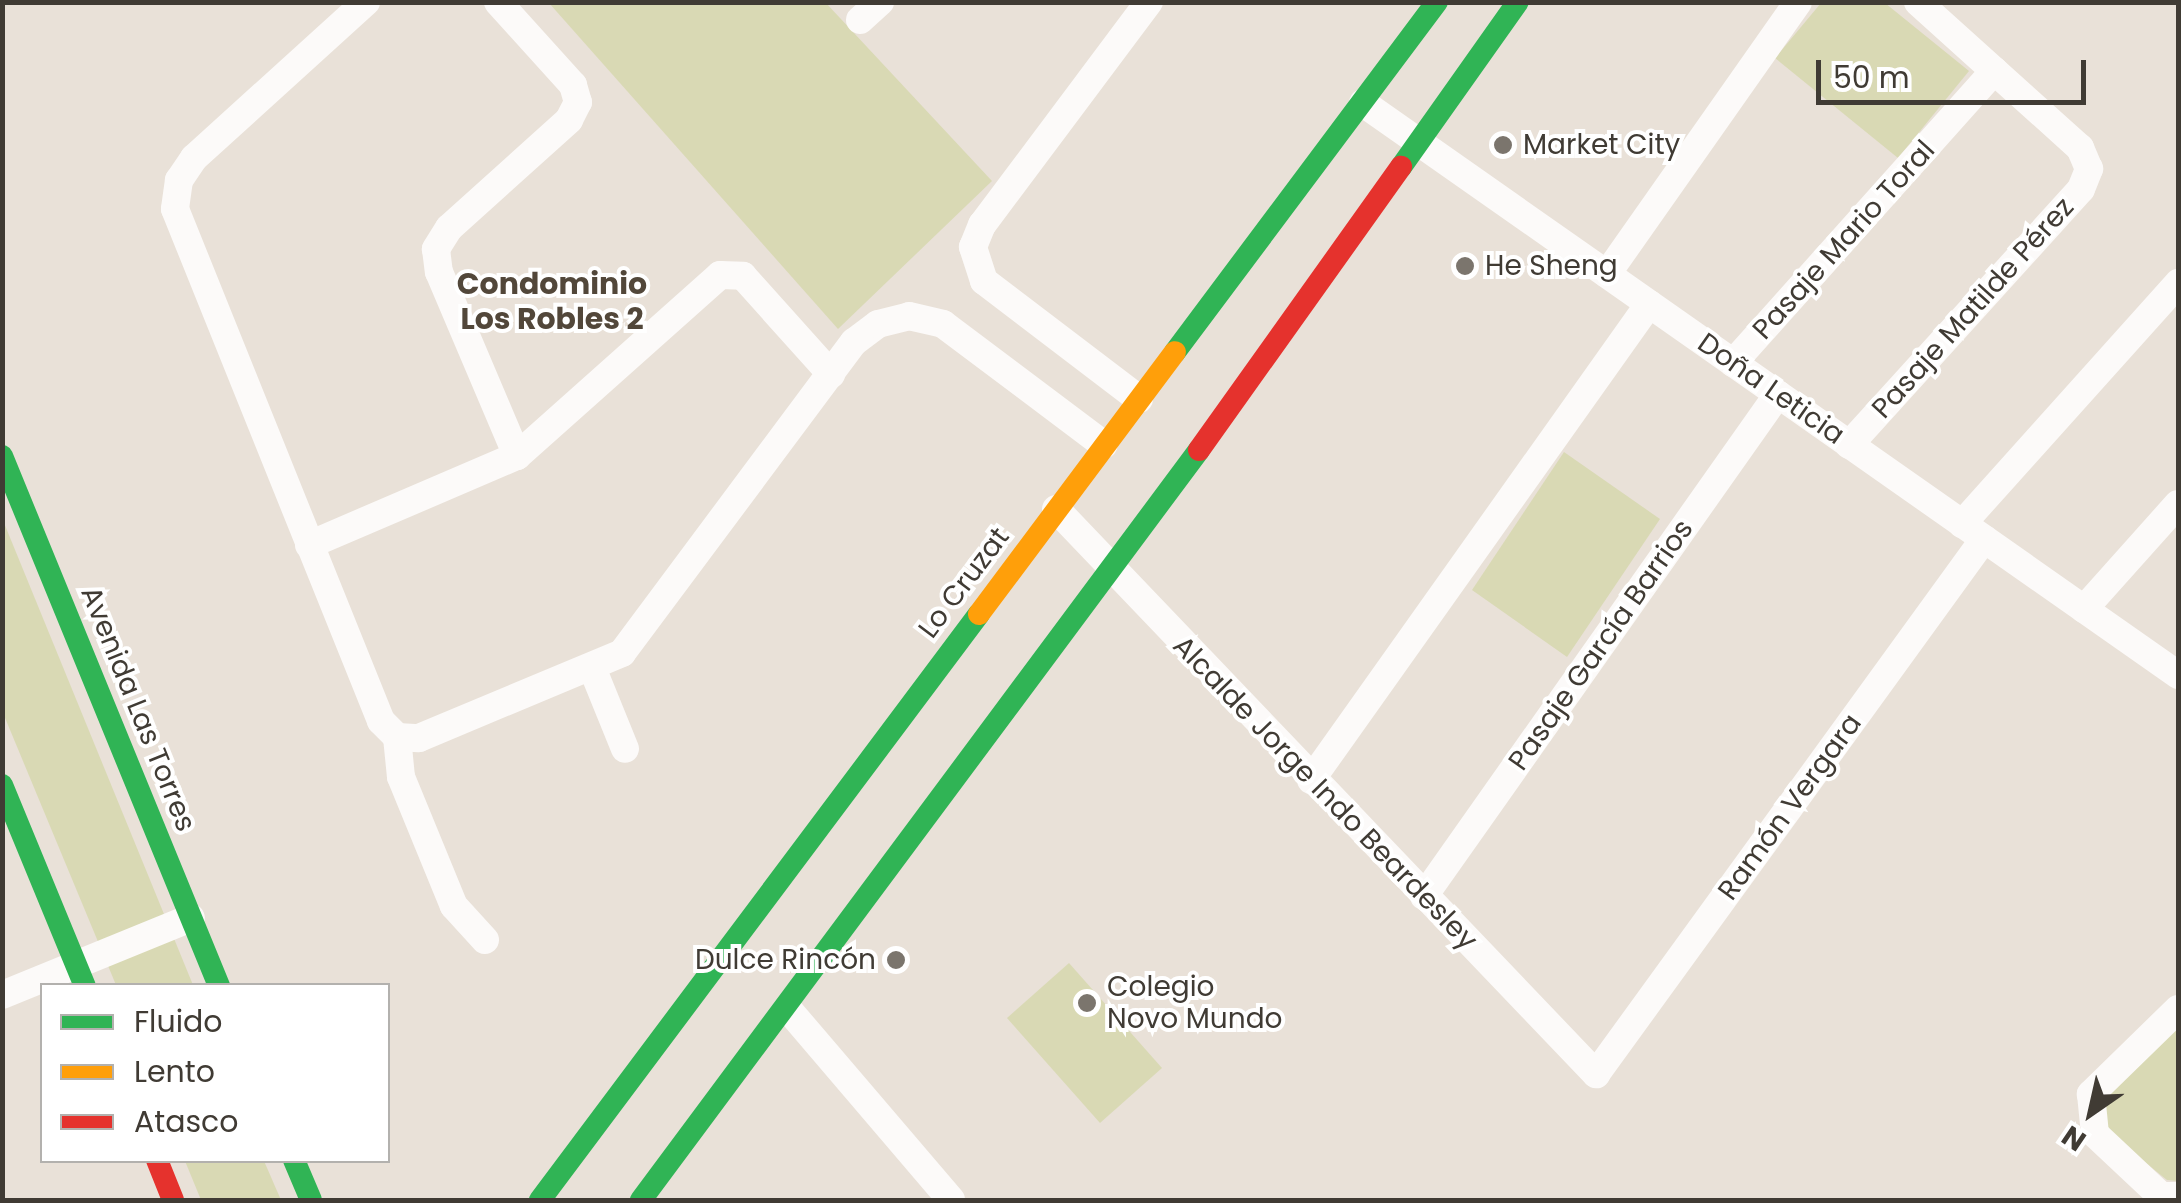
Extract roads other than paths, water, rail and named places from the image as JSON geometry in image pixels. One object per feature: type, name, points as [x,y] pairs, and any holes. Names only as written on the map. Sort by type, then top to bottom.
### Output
[{"type":"main road","name":"Lo Cruzat","points":[[540,1200],[1437,2]]},
{"type":"main road","points":[[642,1200],[1112,574],[1518,2]]},
{"type":"main road","name":"Avenida Las Torres","points":[[2,456],[218,983]]},
{"type":"main road","points":[[2,785],[80,975]]},
{"type":"main road","points":[[157,1163],[173,1200]]},
{"type":"main road","points":[[295,1163],[311,1200]]},
{"type":"street","points":[[366,2],[194,158],[176,192],[180,226],[381,721],[397,737],[400,778],[454,906],[485,940]]},
{"type":"street","points":[[498,2],[573,86],[578,102],[568,120],[449,228],[436,248],[439,272],[517,456]]},
{"type":"street","points":[[1139,399],[984,281],[973,247],[982,225],[1148,2]]},
{"type":"street","points":[[1606,274],[1798,2]]},
{"type":"street","name":"Pasaje Matilde Pérez","points":[[1849,444],[2088,180],[2080,148],[1918,2]]},
{"type":"street","name":"Pasaje Mario Toral","points":[[1733,363],[1994,71]]},
{"type":"street","name":"Doña Leticia","points":[[1363,103],[2178,675]]},
{"type":"street","points":[[309,545],[517,456],[727,273],[749,282],[831,374]]},
{"type":"street","name":"Ramón Vergara","points":[[1596,1074],[1973,531],[2178,282]]},
{"type":"street","points":[[1312,780],[1649,304]]},
{"type":"street","points":[[397,737],[419,738],[593,670],[622,653],[854,342],[878,324],[926,318],[958,334],[1104,445]]},
{"type":"street","name":"Pasaje García Barrios","points":[[1424,896],[1778,394]]},
{"type":"street","points":[[2084,609],[2178,504]]},
{"type":"street","name":"Alcalde Jorge Indo Beardesley","points":[[1056,510],[1112,574],[1596,1074]]},
{"type":"street","points":[[593,670],[624,748]]},
{"type":"street","points":[[47,983],[80,975],[191,918]]},
{"type":"street","points":[[2,994],[40,985]]},
{"type":"street","points":[[2178,1009],[2091,1094],[2095,1134],[2160,1196],[2178,1196]]},
{"type":"street","points":[[788,1010],[951,1200]]},
{"type":"place","name":"Market City","points":[[1503,145]]},
{"type":"place","name":"He Sheng","points":[[1465,266]]},
{"type":"place","name":"Dulce Rincón","points":[[896,960]]},
{"type":"place","name":"Colegio Novo Mundo","points":[[1087,1003]]},
{"type":"district","name":"Condominio Los Robles 2","points":[[552,301]]}]
